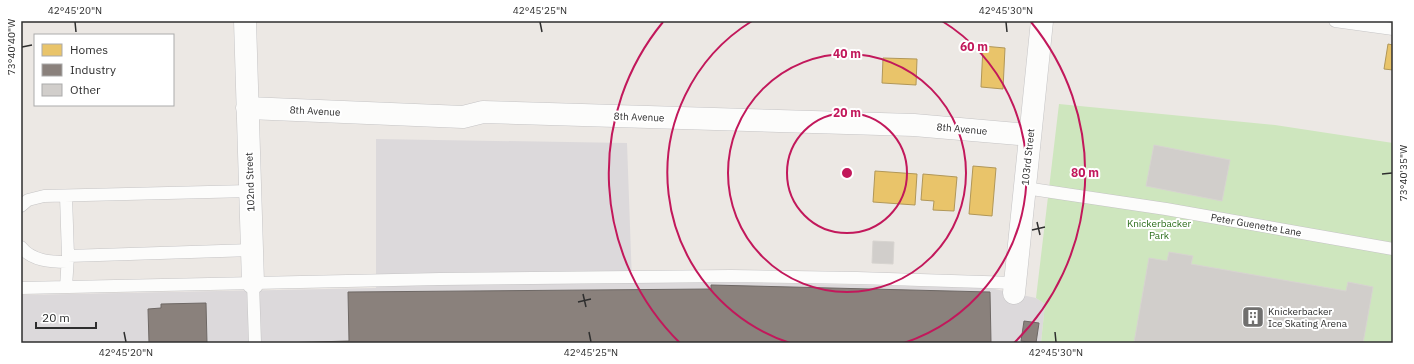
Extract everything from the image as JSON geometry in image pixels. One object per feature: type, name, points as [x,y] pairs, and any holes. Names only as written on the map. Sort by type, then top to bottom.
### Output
[{"type":"street","name":"102nd Street","points":[[245,21],[253,283]]},
{"type":"street","name":"103rd Street","points":[[1015,288],[1042,21]]},
{"type":"street","name":"8th Avenue","points":[[247,108],[463,117],[484,112],[914,125],[1030,135]]},
{"type":"lane","points":[[1335,21],[1393,29]]},
{"type":"lane","name":"Peter Guenette Lane","points":[[1025,188],[1166,208],[1393,249]]},
{"type":"lane","points":[[21,206],[28,200],[44,196],[250,191]]},
{"type":"lane","points":[[66,196],[68,259],[66,287]]},
{"type":"lane","points":[[21,247],[25,252],[51,262],[68,259],[252,250]]},
{"type":"lane","points":[[21,288],[440,279],[731,276],[857,278],[1015,288]]},
{"type":"lane","name":"102nd Street","points":[[253,283],[255,343]]},
{"type":"shaded area","points":[[376,139],[627,143],[632,282],[712,282],[990,288],[1036,298],[1045,304],[1041,343],[21,343],[21,295],[376,288]]},
{"type":"green space","name":"Knickerbacker Park","points":[[1059,104],[1275,125],[1393,143],[1393,343],[1041,343],[1045,304],[1036,298]]},
{"type":"building: Homes","points":[[1388,44],[1393,45],[1393,70],[1384,69]]},
{"type":"building: Homes","points":[[983,46],[1005,48],[1003,89],[981,87]]},
{"type":"building: Homes","points":[[883,58],[917,59],[916,85],[882,83]]},
{"type":"building: Homes","points":[[973,166],[996,168],[992,216],[969,214]]},
{"type":"building: Homes","points":[[875,171],[917,174],[915,205],[873,202]]},
{"type":"building: Homes","points":[[923,174],[957,177],[954,211],[933,210],[934,201],[921,200]]},
{"type":"building: Industry","points":[[711,285],[990,292],[991,342],[280,343],[349,341],[348,292],[711,289]]},
{"type":"building: Industry","points":[[206,303],[207,343],[149,343],[148,309],[161,308],[161,304]]},
{"type":"building: Industry","points":[[1024,321],[1039,323],[1036,343],[1021,341]]},
{"type":"building: Other","points":[[1154,145],[1230,160],[1222,201],[1146,186]]},
{"type":"building: Other","points":[[873,241],[894,242],[893,264],[872,263]]},
{"type":"building: Other","name":"Knickerbacker Ice Skating Arena","points":[[1169,252],[1193,256],[1191,264],[1346,291],[1348,282],[1373,287],[1363,343],[1134,343],[1149,258],[1167,261]]},
{"type":"place","name":"Knickerbacker Ice Skating Arena","points":[[1253,317]]}]
